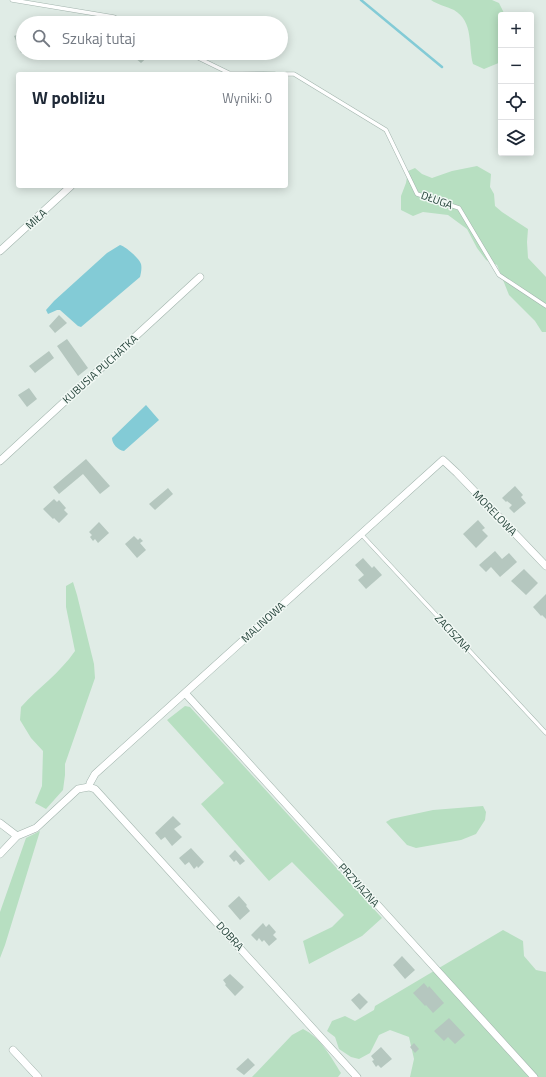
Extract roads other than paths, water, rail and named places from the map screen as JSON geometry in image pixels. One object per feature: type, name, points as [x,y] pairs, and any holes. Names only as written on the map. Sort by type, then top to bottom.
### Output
[{"type":"street","name":"MIŁA","points":[[0,251],[69,188]]},
{"type":"street","name":"KUBUSIA PUCHATKA","points":[[0,461],[200,277]]},
{"type":"street","name":"MALINOWA","points":[[89,787],[95,774],[443,460]]},
{"type":"street","name":"MORELOWA","points":[[443,460],[546,566]]},
{"type":"street","name":"PRZYJAZNA","points":[[185,692],[534,1077]]},
{"type":"street","name":"DOBRA","points":[[89,787],[95,789],[102,795],[358,1077]]},
{"type":"street","points":[[0,854],[17,836],[36,828],[78,789],[89,787]]},
{"type":"street","points":[[0,823],[17,836]]},
{"type":"street","points":[[14,1050],[38,1077]]},
{"type":"lane","points":[[12,0],[108,16]]},
{"type":"lane","points":[[202,60],[227,72]]},
{"type":"lane","name":"DŁUGA","points":[[288,74],[294,74],[386,130],[417,194],[460,208],[499,275],[546,306]]},
{"type":"lane","name":"ZACISZNA","points":[[361,534],[546,733]]},
{"type":"water","points":[[120,245],[132,253],[140,262],[140,277],[81,327],[60,310],[48,314],[46,310],[54,301],[107,253]]},
{"type":"water","points":[[146,405],[159,420],[124,451],[120,449],[114,444],[112,438]]},
{"type":"waterway","points":[[361,0],[442,67]]}]
